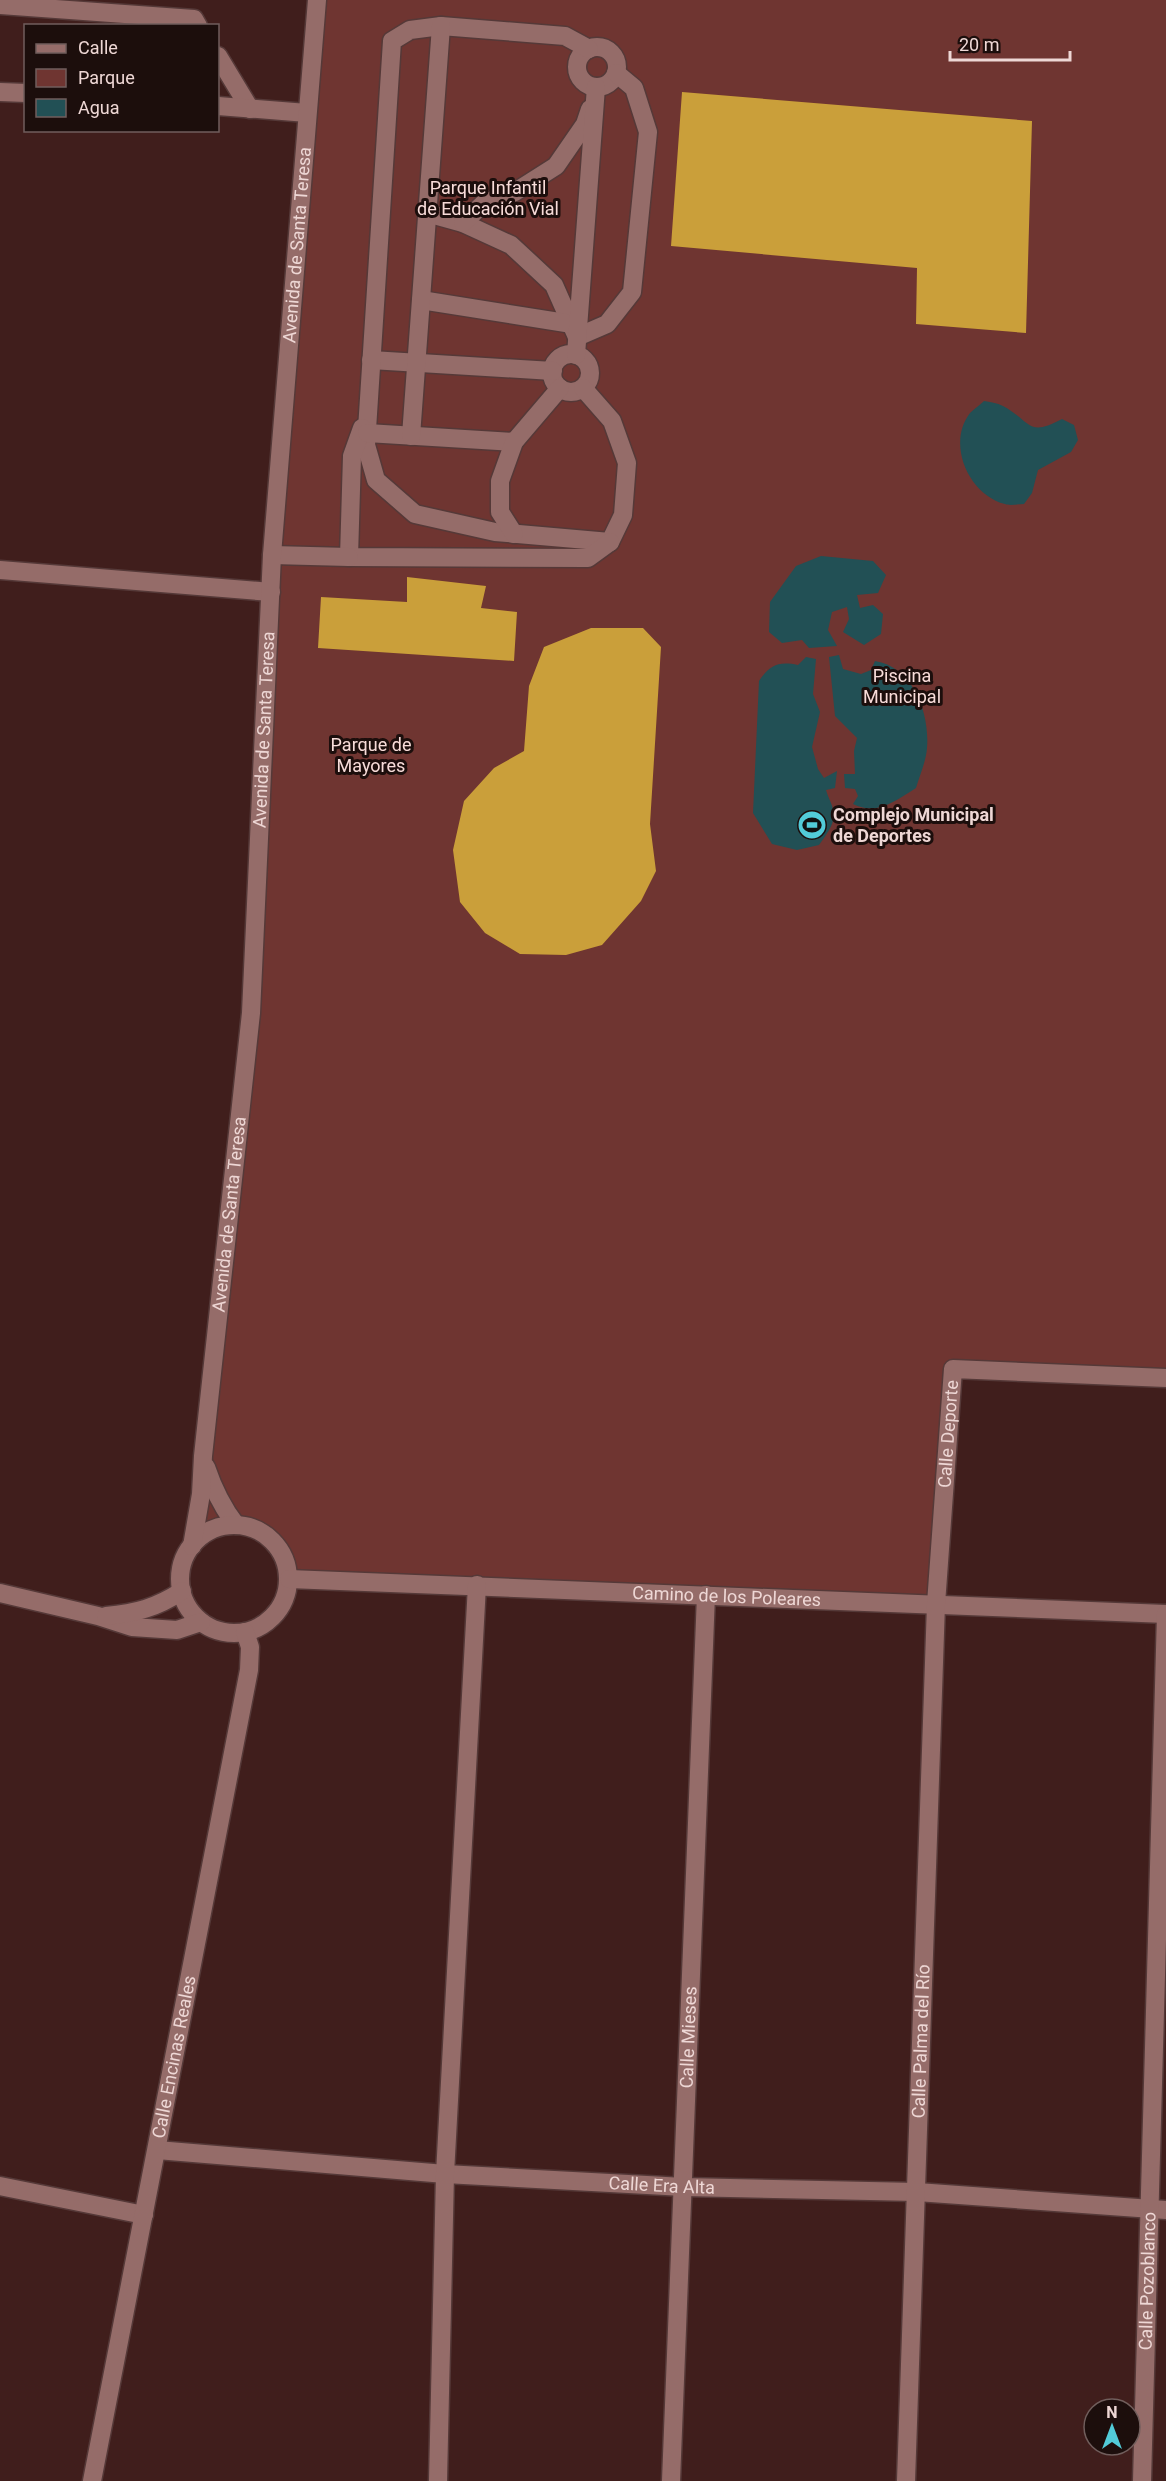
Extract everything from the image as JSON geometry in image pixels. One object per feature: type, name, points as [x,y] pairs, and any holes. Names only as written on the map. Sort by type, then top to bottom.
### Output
[{"type":"street","name":"Avenida de Santa Teresa","points":[[192,1546],[201,1494],[203,1456],[251,1013],[272,555],[317,0]]},
{"type":"street","points":[[0,5],[194,19],[197,24]]},
{"type":"street","points":[[411,436],[441,26]]},
{"type":"street","points":[[589,49],[580,58],[578,71],[584,82],[597,87],[609,83],[616,73],[612,54],[602,48],[589,49],[565,36],[441,26],[410,30],[392,41],[366,445],[376,480],[415,514],[495,532],[610,542]]},
{"type":"street","points":[[219,58],[250,109]]},
{"type":"street","points":[[421,300],[575,339],[606,324],[632,292],[648,132],[634,88],[616,73]]},
{"type":"street","points":[[464,223],[484,203],[515,192],[556,166],[585,124],[597,87]]},
{"type":"street","points":[[514,534],[500,512],[500,481],[514,442],[556,380],[558,360],[564,356],[575,339],[597,87]]},
{"type":"street","points":[[0,92],[24,93]]},
{"type":"street","points":[[219,106],[307,113]]},
{"type":"street","points":[[371,360],[416,363],[556,380],[572,392],[583,388],[590,379],[589,367],[582,358],[554,285],[511,245],[464,223],[427,213]]},
{"type":"street","points":[[272,555],[588,558],[610,542],[623,515],[627,464],[612,421],[583,388]]},
{"type":"street","points":[[349,557],[351,456],[368,412]]},
{"type":"street","points":[[367,433],[514,442]]},
{"type":"street","points":[[0,570],[271,592]]},
{"type":"street","name":"Calle Deporte","points":[[936,1604],[953,1369],[1166,1378]]},
{"type":"street","name":"Avenida de Santa Teresa","points":[[203,1456],[212,1484],[226,1512],[236,1525]]},
{"type":"street","points":[[236,1525],[258,1530],[274,1543],[284,1557],[289,1579],[285,1597],[277,1613],[262,1625],[245,1632],[230,1633],[215,1630],[201,1622],[185,1602],[180,1575],[184,1559],[192,1546],[213,1529],[236,1525]]},
{"type":"street","name":"Camino de los Poleares","points":[[289,1579],[1166,1614]]},
{"type":"street","points":[[438,2481],[445,2174],[477,1585]]},
{"type":"street","points":[[98,1616],[129,1614],[161,1605],[182,1591]]},
{"type":"street","points":[[0,1593],[98,1616],[132,1627],[177,1630],[201,1622]]},
{"type":"street","name":"Calle Mieses","points":[[671,2481],[706,1595]]},
{"type":"street","name":"Calle Palma del Río","points":[[906,2481],[936,1604]]},
{"type":"street","name":"Calle Pozoblanco","points":[[1142,2481],[1158,2210],[1166,1614]]},
{"type":"street","name":"Calle Encinas Reales","points":[[92,2481],[249,1670],[250,1647],[245,1632]]},
{"type":"street","name":"Calle Era Alta","points":[[157,2150],[445,2174],[684,2187],[917,2192],[1158,2210]]},
{"type":"street","points":[[0,2186],[144,2215]]},
{"type":"green space","name":"Complejo Municipal de Deportes","points":[[317,0],[1166,0],[1166,1378],[953,1369],[936,1604],[289,1579],[279,1549],[270,1538],[258,1530],[245,1526],[231,1526],[216,1529],[201,1536],[251,1013]]},
{"type":"water","points":[[984,401],[1003,406],[1035,427],[1051,425],[1062,419],[1074,425],[1078,440],[1071,452],[1038,470],[1032,493],[1024,504],[1007,505],[992,499],[981,490],[965,467],[960,439],[963,425],[970,413]]},
{"type":"water","points":[[821,556],[873,561],[886,575],[878,593],[857,595],[860,608],[873,605],[883,614],[881,634],[864,645],[843,632],[849,619],[847,607],[832,612],[828,630],[837,646],[809,648],[802,640],[782,643],[769,632],[770,602],[796,566]]},
{"type":"water","points":[[839,655],[843,669],[861,674],[871,670],[875,661],[900,672],[909,682],[922,707],[927,734],[926,753],[916,788],[878,808],[853,804],[858,796],[855,789],[845,788],[844,774],[855,774],[854,751],[857,738],[835,716],[829,657]]},
{"type":"water","points":[[806,657],[816,659],[813,694],[820,712],[812,747],[818,769],[824,778],[837,771],[835,788],[826,790],[834,814],[830,828],[819,845],[797,850],[772,844],[753,813],[759,681],[771,668],[780,664],[798,665]]},
{"type":"building","points":[[682,92],[1032,121],[1026,333],[916,324],[917,268],[671,246]]},
{"type":"building","points":[[407,577],[486,586],[481,608],[517,612],[514,661],[318,648],[321,597],[407,602]]},
{"type":"building","points":[[591,628],[643,628],[661,647],[650,824],[656,871],[641,901],[602,945],[566,955],[520,954],[485,933],[460,902],[453,850],[464,801],[494,768],[524,751],[529,686],[544,647]]},
{"type":"place","name":"Complejo Municipal de Deportes","points":[[812,825]]},
{"type":"park label","name":"Parque Infantil de Educación Vial","points":[[488,198]]},
{"type":"park label","name":"Piscina Municipal","points":[[902,686]]},
{"type":"park label","name":"Parque de Mayores","points":[[371,756]]}]
